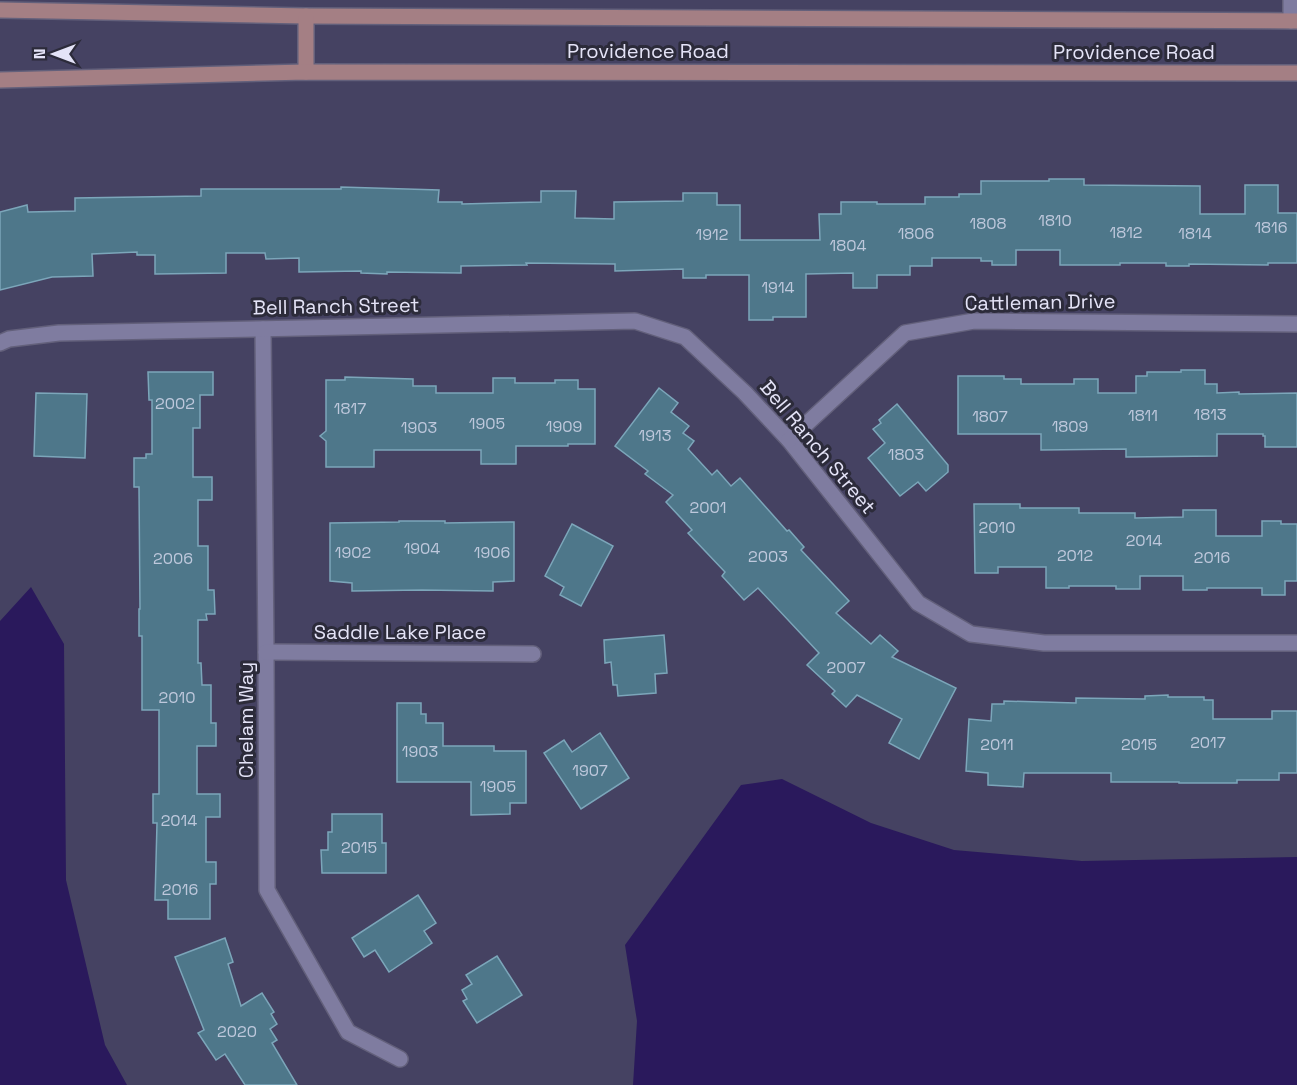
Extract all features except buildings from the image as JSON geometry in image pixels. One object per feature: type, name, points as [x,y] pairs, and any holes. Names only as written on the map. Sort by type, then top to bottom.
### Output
[{"type":"main road","name":"Providence Road","points":[[0,10],[306,16],[1294,21]]},
{"type":"main road","points":[[306,16],[306,72]]},
{"type":"main road","name":"Providence Road","points":[[0,80],[306,72],[1297,73]]},
{"type":"street","points":[[1291,0],[1294,21]]},
{"type":"street","name":"Bell Ranch Street","points":[[0,343],[9,339],[59,333],[635,321],[685,337],[746,393],[789,440],[918,603],[971,634],[1044,643],[1297,643]]},
{"type":"street","name":"Cattleman Drive","points":[[789,440],[905,333],[974,321],[1297,324]]},
{"type":"street","name":"Chelam Way","points":[[263,329],[267,890],[348,1032],[400,1059]]},
{"type":"street","name":"Saddle Lake Place","points":[[266,652],[533,654]]},
{"type":"shaded area","points":[[31,587],[64,644],[66,880],[105,1045],[127,1085],[0,1085],[0,621]]},
{"type":"shaded area","points":[[782,779],[871,823],[954,850],[1082,861],[1297,857],[1297,1085],[633,1085],[637,1021],[625,945],[741,785]]}]
